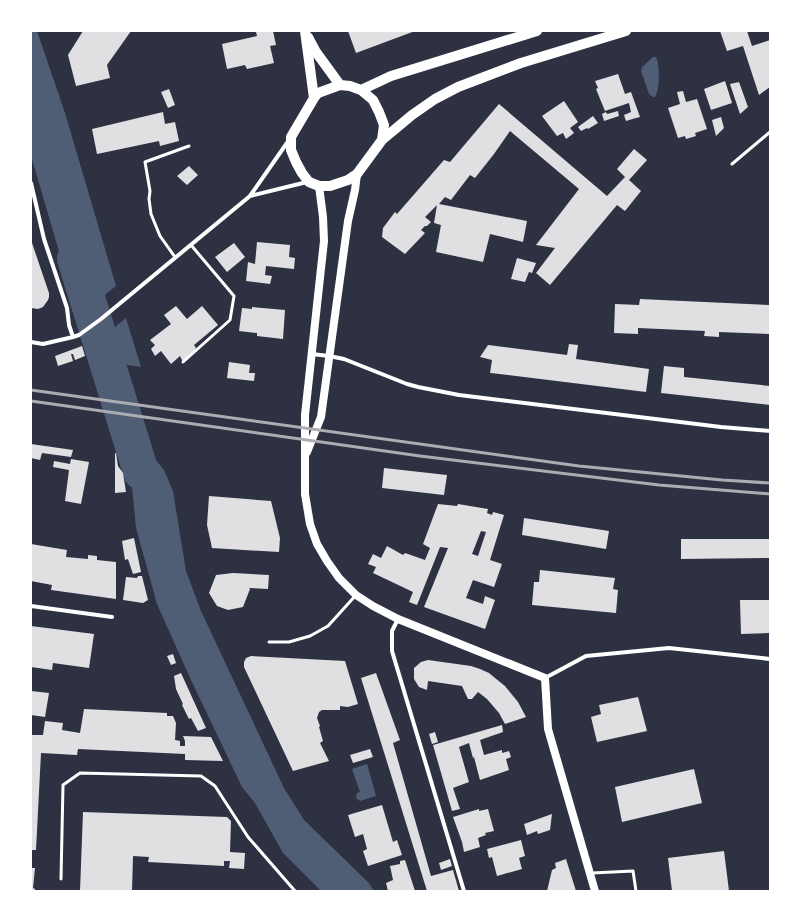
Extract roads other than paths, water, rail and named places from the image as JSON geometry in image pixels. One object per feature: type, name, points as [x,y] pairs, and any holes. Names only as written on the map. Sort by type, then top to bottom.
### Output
[{"type":"main road","points":[[305,31],[316,52],[340,85]]},
{"type":"main road","points":[[305,31],[314,98]]},
{"type":"main road","points":[[361,90],[391,76],[537,31]]},
{"type":"main road","points":[[382,140],[384,124],[372,100],[361,90],[350,86],[340,85],[318,94],[314,98],[291,138],[291,150],[302,173],[309,182],[319,186],[338,184],[357,174],[382,140],[412,115],[435,99],[458,87],[521,63],[626,31]]},
{"type":"main road","points":[[305,456],[321,417],[348,221],[357,174]]},
{"type":"main road","points":[[319,186],[324,241],[305,415],[305,494],[310,524],[317,544],[327,562],[339,578],[356,595],[373,606],[398,619],[545,678],[548,729],[595,891]]},
{"type":"street","points":[[31,342],[43,344],[73,337],[79,335],[101,319],[250,196],[291,138]]},
{"type":"street","points":[[250,196],[309,182]]},
{"type":"street","points":[[31,183],[44,239],[67,308],[69,325],[73,337]]},
{"type":"street","points":[[311,354],[344,359],[407,384],[459,395],[721,427],[770,431]]},
{"type":"street","points":[[31,606],[112,617]]},
{"type":"street","points":[[398,619],[392,631],[392,651],[464,891]]},
{"type":"street","points":[[545,678],[586,656],[669,648],[770,659]]},
{"type":"lane","points":[[732,164],[770,132]]},
{"type":"lane","points":[[175,258],[160,236],[150,214],[150,191],[145,162],[189,146]]},
{"type":"lane","points":[[184,362],[230,320],[234,296],[191,245]]},
{"type":"lane","points":[[269,642],[290,642],[310,636],[328,626],[356,595]]},
{"type":"lane","points":[[61,879],[63,785],[80,773],[201,776],[215,786],[248,838],[295,891]]},
{"type":"lane","points":[[590,873],[633,871],[636,891]]},
{"type":"water","points":[[31,31],[37,31],[65,113],[116,286],[78,316],[31,156]]},
{"type":"water","points":[[653,57],[656,57],[659,71],[659,83],[655,97],[649,94],[641,71],[642,67]]},
{"type":"water","points":[[126,318],[141,367],[121,364],[132,393],[104,389],[89,348]]},
{"type":"water","points":[[113,423],[141,425],[147,449],[164,470],[173,491],[186,571],[201,611],[284,788],[304,820],[369,883],[374,891],[321,891],[283,853],[255,803],[242,787],[190,678],[157,604],[136,528],[130,467]]},
{"type":"water","points":[[367,764],[376,796],[360,801],[356,798],[357,793],[360,792],[352,769]]},
{"type":"waterway","points":[[75,259],[141,472]]},
{"type":"railway","points":[[31,390],[579,466],[722,480],[770,483]]},
{"type":"railway","points":[[31,401],[420,456],[659,485],[770,494]]}]
